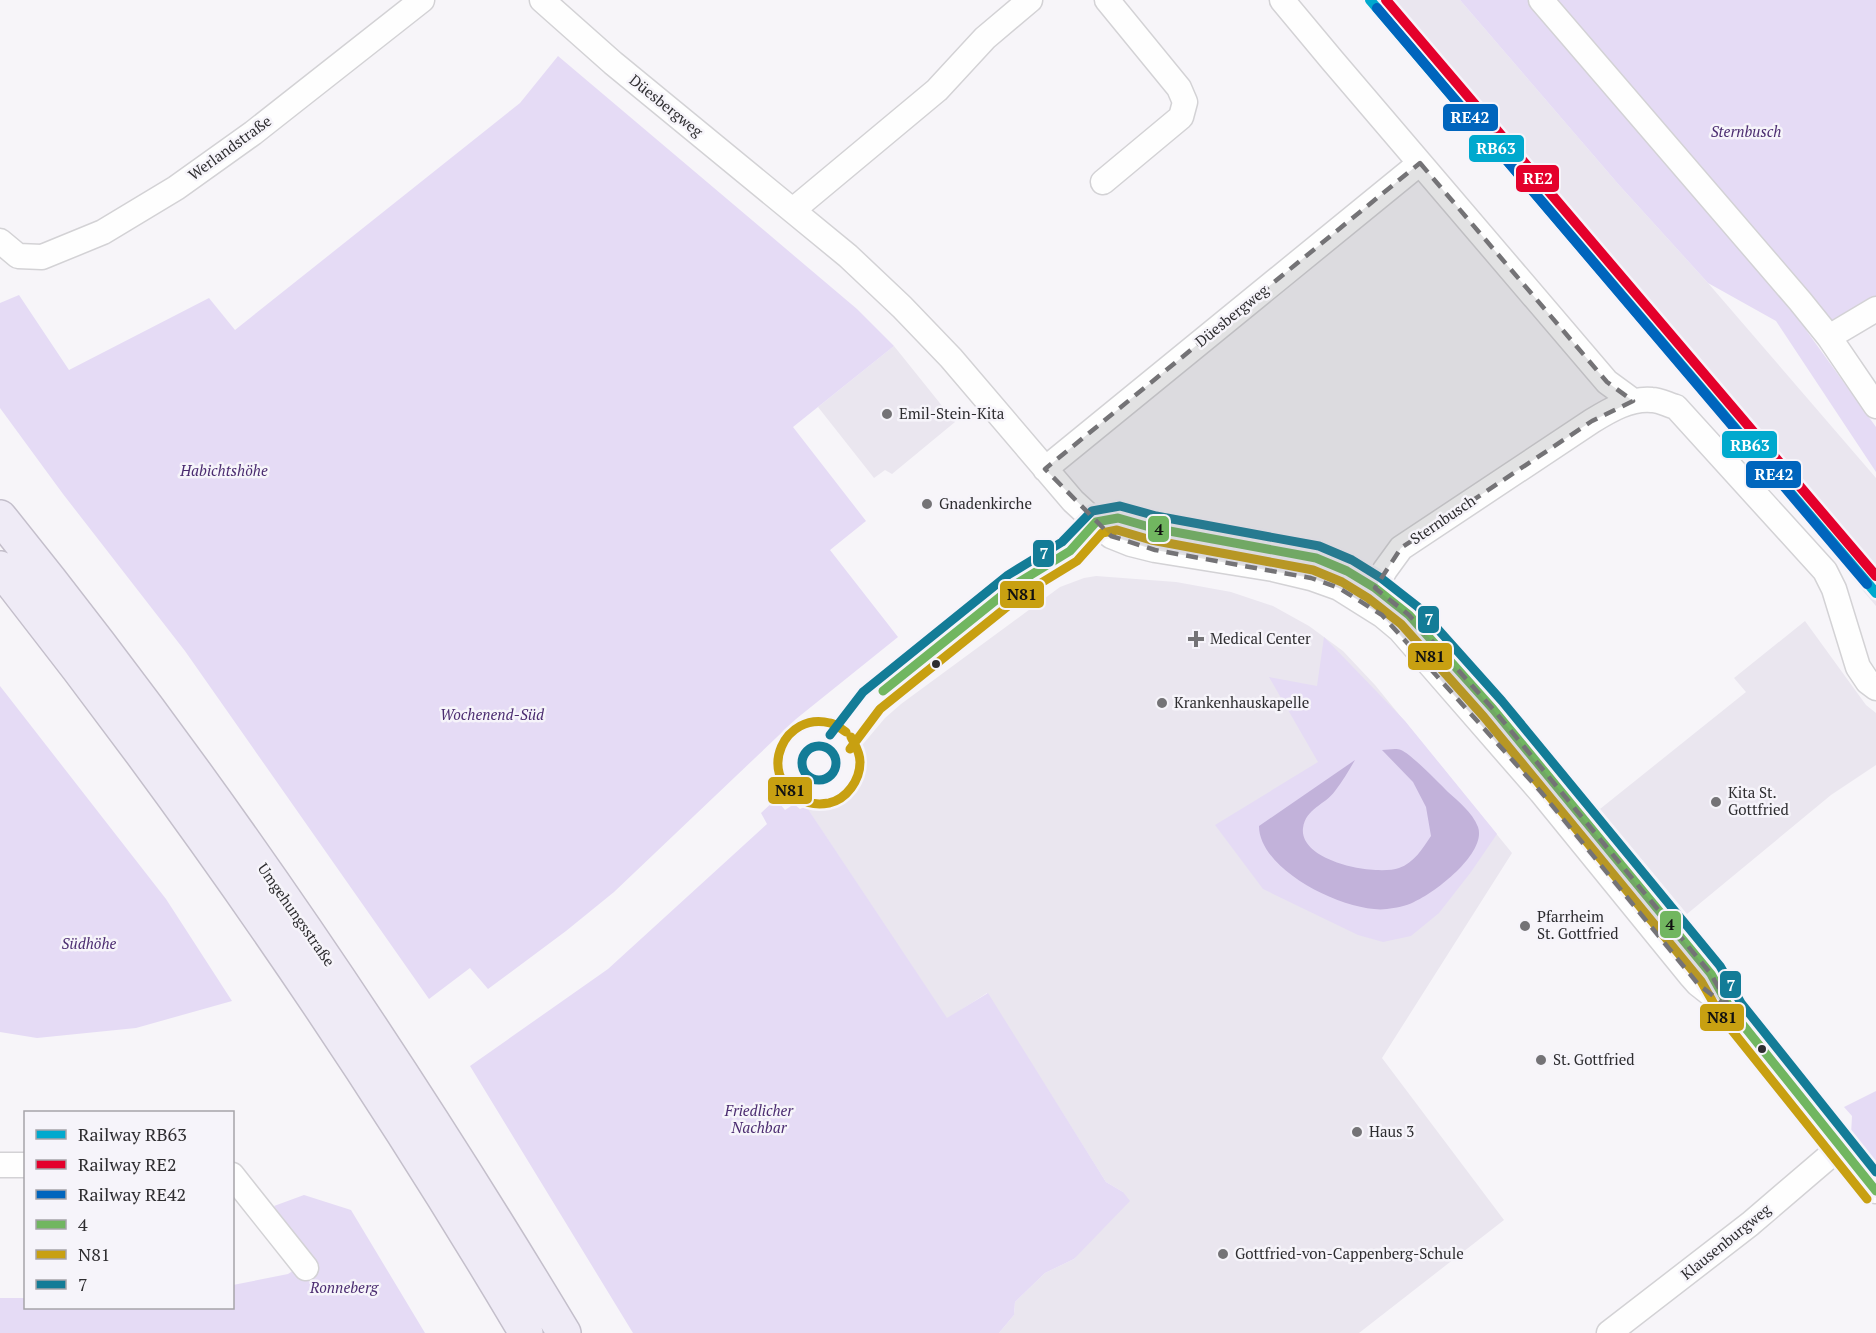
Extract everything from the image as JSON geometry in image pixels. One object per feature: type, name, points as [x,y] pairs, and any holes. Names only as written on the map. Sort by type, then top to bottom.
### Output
[{"type":"highway","name":"Umgehungsstraße","points":[[0,518],[147,705],[276,885],[423,1105],[564,1333]]},
{"type":"highway","name":"Umgehungsstraße","points":[[0,568],[154,769],[320,1006],[420,1160],[526,1333]]},
{"type":"street","name":"Werlandstraße","points":[[9,249],[42,257],[103,232],[176,188],[253,133],[422,0]]},
{"type":"street","name":"Düesbergweg","points":[[542,0],[622,70],[848,256],[935,340],[1045,470],[1096,522],[1118,518],[1153,528],[1316,558],[1347,571],[1370,596],[1408,615],[1493,709],[1711,974],[1731,1010],[1876,1191]]},
{"type":"street","points":[[793,210],[937,90],[986,38],[1030,0]]},
{"type":"street","points":[[1103,182],[1181,117],[1185,102],[1179,88],[1107,0]]},
{"type":"street","points":[[1282,0],[1607,382],[1633,401]]},
{"type":"street","points":[[1541,0],[1800,301],[1829,337],[1876,406]]},
{"type":"street","name":"Düesbergweg","points":[[1045,470],[1420,163]]},
{"type":"street","points":[[1829,337],[1876,309]]},
{"type":"street","name":"Sternbusch","points":[[1370,596],[1401,549],[1592,420],[1633,401],[1654,399],[1676,407],[1825,572],[1834,589],[1858,667],[1868,682],[1876,688]]},
{"type":"street","name":"Klausenburgweg","points":[[1609,1333],[1750,1224],[1840,1147]]},
{"type":"street","points":[[0,1165],[24,1165]]},
{"type":"street","points":[[234,1178],[306,1268]]},
{"type":"highlighted area","points":[[1420,163],[1607,382],[1633,401],[1592,421],[1401,548],[1375,588],[1409,615],[1493,709],[1711,974],[1731,1010],[1698,984],[1541,792],[1382,615],[1339,588],[1311,578],[1155,550],[1111,536],[1045,469]]},
{"type":"shaded area","points":[[1362,0],[1460,0],[1876,478],[1876,606]]},
{"type":"shaded area","name":"Emil-Stein-Kita","points":[[894,346],[955,422],[892,474],[885,470],[874,478],[818,407]]},
{"type":"shaded area","points":[[1096,576],[1176,582],[1231,592],[1273,606],[1309,626],[1343,651],[1375,685],[1512,853],[1382,1058],[1504,1220],[1359,1333],[999,1333],[1014,1315],[1015,1302],[1045,1273],[1074,1259],[1123,1192],[1106,1182],[987,993],[947,1019],[801,799],[828,804],[851,790],[859,767],[858,750],[885,718],[901,704],[1060,587]]},
{"type":"shaded area","name":"Kita St. Gottfried","points":[[1805,621],[1866,705],[1876,713],[1876,765],[1831,795],[1687,914],[1600,809],[1746,692],[1734,678]]},
{"type":"shaded area","points":[[1382,750],[1401,750],[1418,763],[1469,812],[1478,827],[1479,837],[1467,860],[1434,890],[1404,906],[1370,909],[1329,897],[1289,873],[1274,859],[1263,843],[1259,826],[1355,760],[1331,796],[1308,816],[1303,828],[1305,840],[1313,850],[1326,858],[1357,868],[1388,870],[1409,863],[1418,855],[1431,836],[1426,807],[1413,782]]},
{"type":"green space","name":"Sternbusch","points":[[1460,0],[1876,0],[1876,299],[1828,326],[1806,330],[1876,427],[1876,472],[1776,321],[1708,283],[1619,185]]},
{"type":"green space","points":[[558,56],[857,309],[894,346],[793,427],[866,521],[830,550],[898,637],[796,719],[614,892],[566,931],[488,989],[470,968],[429,999],[185,651],[63,494],[0,408],[0,303],[19,295],[69,370],[209,298],[235,330],[520,103]]},
{"type":"green space","points":[[1324,637],[1405,721],[1497,834],[1439,913],[1411,936],[1383,942],[1358,935],[1263,889],[1215,825],[1318,762],[1269,677],[1317,686]]},
{"type":"green space","name":"Südhöhe","points":[[0,686],[166,899],[232,1001],[136,1028],[37,1038],[0,1032]]},
{"type":"green space","name":"Friedlicher Nachbar","points":[[776,799],[785,810],[794,804],[800,809],[806,806],[947,1018],[988,993],[1106,1182],[1123,1192],[1130,1201],[1074,1259],[1045,1273],[1015,1302],[1014,1315],[999,1333],[633,1333],[470,1066],[608,969],[767,824],[761,813]]},
{"type":"green space","points":[[1876,1091],[1876,1167],[1851,1135],[1852,1116],[1844,1107]]},
{"type":"green space","name":"Ronneberg","points":[[304,1195],[351,1210],[425,1333],[0,1333],[0,1298],[24,1298],[24,1309],[234,1309],[234,1285],[288,1274],[308,1261],[274,1206]]},
{"type":"rail line","name":"RB63","points":[[1370,0],[1876,593]]},
{"type":"rail line","name":"RE2","points":[[1386,0],[1876,576]]},
{"type":"rail line","name":"RE42","points":[[1377,8],[1867,584]]},
{"type":"transit line","name":"7","points":[[830,735],[863,692],[1008,575],[1062,542],[1092,511],[1120,506],[1156,516],[1319,546],[1352,560],[1381,578],[1418,607],[1502,701],[1720,966],[1741,1003],[1876,1172]]},
{"type":"transit line","name":"4","points":[[883,691],[1016,584],[1070,551],[1096,522],[1118,518],[1153,528],[1316,558],[1347,571],[1375,588],[1409,615],[1493,709],[1711,974],[1731,1010],[1876,1191]]},
{"type":"transit line","name":"N81","points":[[850,749],[880,709],[1023,594],[1077,561],[1102,533],[1117,530],[1151,540],[1313,570],[1342,582],[1368,598],[1401,624],[1484,717],[1701,981],[1722,1018],[1867,1199]]},
{"type":"transit line","name":"N81","points":[[846,732],[836,725],[814,722],[800,726],[789,735],[778,760],[779,774],[786,787],[799,798],[813,804],[829,803],[847,793],[858,775],[860,762],[851,737]]},
{"type":"transit line","name":"7","points":[[819,746],[831,751],[836,763],[831,775],[819,780],[807,775],[802,763],[807,751],[819,746]]},
{"type":"place","name":"Emil-Stein-Kita","points":[[887,414]]},
{"type":"place","name":"Gnadenkirche","points":[[927,504]]},
{"type":"place","name":"Medical Center","points":[[1196,639]]},
{"type":"place","name":"Krankenhauskapelle","points":[[1162,703]]},
{"type":"place","name":"Kita St. Gottfried","points":[[1716,802]]},
{"type":"place","name":"Pfarrheim St. Gottfried","points":[[1525,926]]},
{"type":"place","name":"St. Gottfried","points":[[1541,1060]]},
{"type":"place","name":"Haus 3","points":[[1357,1132]]},
{"type":"place","name":"Gottfried-von-Cappenberg-Schule","points":[[1223,1254]]},
{"type":"park label","name":"Habichtshöhe","points":[[224,471]]},
{"type":"park label","name":"Wochenend-Süd","points":[[492,715]]}]
